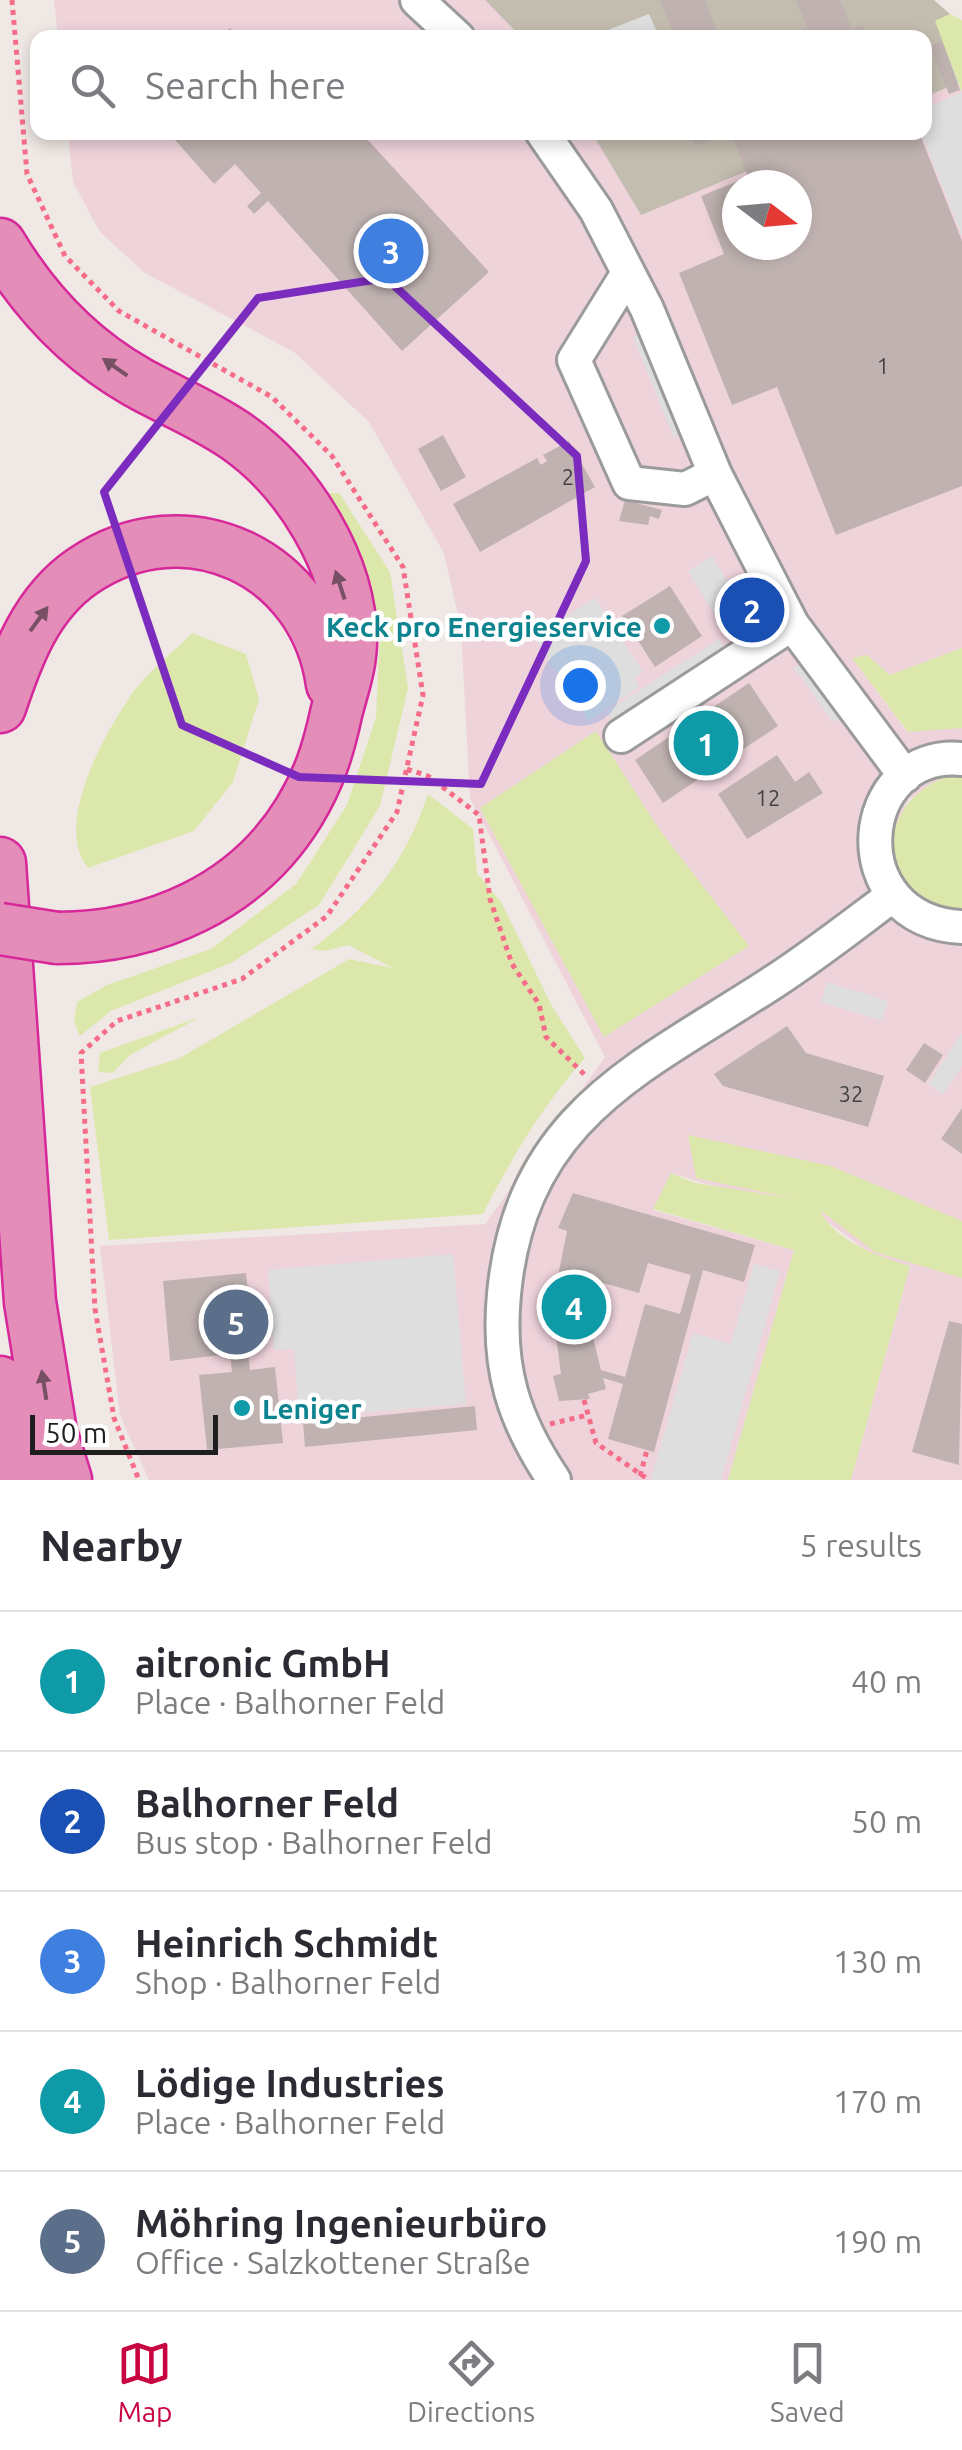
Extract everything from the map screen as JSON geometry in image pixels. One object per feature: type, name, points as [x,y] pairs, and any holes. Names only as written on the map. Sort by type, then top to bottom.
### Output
[{"type":"highway","points":[[0,244],[58,322],[133,380],[236,436],[290,487],[314,520],[344,593],[351,637],[348,674],[336,714],[333,742],[316,784],[281,839],[233,885],[184,913],[98,938],[56,938],[0,930]]},
{"type":"highway","points":[[0,707],[20,646],[44,609],[80,573],[119,550],[147,542],[175,542],[233,553],[264,566],[286,584],[318,632],[330,666],[336,714]]},
{"type":"highway","points":[[0,862],[30,1302],[52,1432],[66,1480]]},
{"type":"highway","points":[[0,1382],[19,1480]]},
{"type":"street","points":[[417,0],[449,30]]},
{"type":"street","points":[[548,140],[578,182],[628,272],[716,474],[792,624],[905,776]]},
{"type":"street","points":[[628,272],[574,360],[629,483],[685,489],[716,474]]},
{"type":"street","points":[[621,736],[792,624]]},
{"type":"street","points":[[962,759],[927,764],[905,776],[881,808],[873,847],[879,874],[892,896],[913,915],[940,926],[962,927]]},
{"type":"street","points":[[554,1480],[523,1430],[508,1388],[502,1318],[507,1264],[532,1184],[558,1143],[604,1092],[634,1067],[776,980],[892,896]]},
{"type":"path","points":[[12,0],[27,174],[65,256],[119,311],[272,398],[332,456],[403,567],[423,695],[397,812],[327,916],[242,979],[117,1022],[81,1053],[96,1309],[114,1418],[139,1480]]},
{"type":"path","points":[[407,769],[428,776],[479,816],[490,899],[512,964],[540,1004],[546,1037],[604,1092]]},
{"type":"path","points":[[584,1400],[596,1443],[639,1478],[649,1480]]},
{"type":"path","points":[[639,1478],[647,1450]]},
{"type":"highlighted area","points":[[386,278],[577,456],[586,561],[481,784],[299,777],[182,725],[104,492],[258,298]]},
{"type":"shaded area","points":[[54,0],[485,0],[514,30],[57,30]]},
{"type":"shaded area","points":[[485,0],[934,0],[950,14],[936,21],[958,83],[932,94],[932,30],[514,30]]},
{"type":"shaded area","points":[[649,14],[656,30],[608,30]]},
{"type":"shaded area","points":[[958,83],[962,92],[962,648],[890,675],[867,655],[853,659],[907,732],[962,728],[962,776],[953,775],[909,799],[894,830],[962,911],[962,1480],[851,1480],[910,1266],[873,1255],[825,1220],[671,1173],[653,1210],[794,1250],[728,1480],[149,1480],[120,1415],[100,1246],[485,1224],[605,1057],[470,798],[461,628],[444,553],[369,422],[294,352],[145,273],[100,232],[73,182],[69,140],[597,140],[604,150],[742,140],[932,140],[932,94]]},
{"type":"shaded area","points":[[962,92],[962,236],[924,140],[932,140],[932,106]]},
{"type":"shaded area","points":[[596,140],[822,140],[750,170],[722,170],[722,181],[641,215]]},
{"type":"shaded area","points":[[640,333],[681,435],[674,438],[633,337]]},
{"type":"shaded area","points":[[712,556],[739,600],[715,615],[688,571]]},
{"type":"shaded area","points":[[748,571],[771,616],[763,620],[739,576]]},
{"type":"shaded area","points":[[595,598],[643,672],[634,678],[639,687],[588,721],[534,637]]},
{"type":"shaded area","points":[[719,639],[730,656],[618,728],[607,711]]},
{"type":"shaded area","points":[[801,663],[840,717],[833,722],[794,668]]},
{"type":"shaded area","points":[[827,982],[888,1001],[882,1021],[821,1002]]},
{"type":"shaded area","points":[[962,1033],[962,1066],[943,1094],[928,1084]]},
{"type":"shaded area","points":[[453,1254],[466,1404],[299,1418],[294,1349],[274,1350],[268,1270]]},
{"type":"shaded area","points":[[754,1264],[780,1271],[721,1480],[651,1480],[693,1333],[731,1344]]},
{"type":"green space","points":[[950,14],[962,20],[962,92],[935,21]]},
{"type":"green space","points":[[329,493],[339,493],[390,572],[408,688],[380,806],[319,905],[231,963],[111,1011],[80,1036],[74,1021],[77,1002],[107,985],[211,949],[296,884],[347,805],[376,717],[380,633],[372,590]]},
{"type":"green space","points":[[192,633],[246,654],[259,699],[233,782],[194,831],[88,868],[79,850],[76,828],[79,805],[96,756],[137,687]]},
{"type":"green space","points":[[962,648],[962,728],[908,732],[852,658],[867,655],[890,675]]},
{"type":"green space","points":[[596,731],[659,829],[749,946],[604,1037],[480,808]]},
{"type":"green space","points":[[953,775],[962,776],[962,911],[933,904],[913,890],[899,871],[894,849],[896,826],[907,805],[926,787]]},
{"type":"green space","points":[[428,794],[473,829],[477,873],[501,902],[552,1006],[585,1058],[529,1133],[483,1214],[109,1240],[90,1087],[180,1058],[349,959],[393,968],[348,945],[325,951],[311,949],[351,917],[383,882],[409,841]]},
{"type":"green space","points":[[200,1017],[130,1055],[113,1073],[98,1072],[100,1053]]},
{"type":"green space","points":[[688,1135],[831,1166],[962,1221],[962,1278],[875,1252],[820,1210],[847,1239],[872,1252],[910,1266],[851,1480],[728,1480],[794,1250],[653,1209],[671,1173],[695,1183],[797,1199],[696,1178]]},
{"type":"building","points":[[660,0],[705,0],[717,30],[672,30]]},
{"type":"building","points":[[796,0],[840,0],[852,29],[863,25],[865,30],[800,30],[807,27]]},
{"type":"building","points":[[942,42],[960,90],[949,94],[932,45]]},
{"type":"building","points":[[175,140],[368,140],[489,272],[402,351],[268,201],[254,214],[247,206],[261,193],[235,164],[214,184]]},
{"type":"building","points":[[734,140],[922,140],[962,241],[962,486],[836,535],[777,387],[732,405],[679,273],[722,255],[722,260],[812,260],[812,170],[745,170]]},
{"type":"building","points":[[722,188],[722,249],[701,196]]},
{"type":"building","points":[[443,435],[466,477],[441,491],[418,449]]},
{"type":"building","points":[[569,441],[595,487],[480,552],[453,504],[537,458],[541,465],[547,461],[543,455]]},
{"type":"building","points":[[625,500],[662,510],[659,519],[650,516],[648,525],[619,521]]},
{"type":"building","name":"Keck pro Energieservice","points":[[670,586],[702,636],[655,667],[622,616]]},
{"type":"building","points":[[749,683],[778,726],[663,803],[635,760]]},
{"type":"building","points":[[777,755],[795,782],[809,772],[823,793],[747,839],[718,794]]},
{"type":"building","points":[[787,1026],[806,1053],[884,1076],[868,1127],[723,1086],[714,1074]]},
{"type":"building","points":[[924,1043],[943,1055],[925,1083],[906,1070]]},
{"type":"building","points":[[962,1108],[962,1154],[941,1139]]},
{"type":"building","points":[[573,1193],[755,1245],[744,1282],[703,1270],[654,1452],[608,1439],[623,1384],[603,1378],[606,1389],[588,1394],[590,1399],[559,1401],[553,1376],[561,1374],[553,1313],[558,1313],[559,1296],[554,1296],[567,1231],[558,1228]],"holes":[[[648,1263],[691,1275],[680,1314],[645,1304],[625,1377],[601,1370],[591,1329],[593,1280],[639,1293]]]},
{"type":"building","points":[[246,1273],[254,1352],[248,1352],[250,1370],[275,1367],[283,1443],[207,1450],[199,1375],[232,1372],[230,1354],[170,1361],[163,1281]]},
{"type":"building","points":[[949,1321],[962,1324],[959,1465],[912,1452]]},
{"type":"building","points":[[475,1406],[477,1430],[305,1447],[303,1423]]},
{"type":"place","name":"Heinrich Schmidt","points":[[391,251]]},
{"type":"place","name":"Balhorner Feld","points":[[752,610]]},
{"type":"place","name":"Keck pro Energieservice","points":[[662,626]]},
{"type":"place","name":"aitronic GmbH","points":[[706,743]]},
{"type":"place","name":"Lödige Industries","points":[[574,1307]]},
{"type":"place","name":"Möhring Ingenieurbüro","points":[[236,1322]]},
{"type":"place","name":"Leniger","points":[[242,1408]]}]
